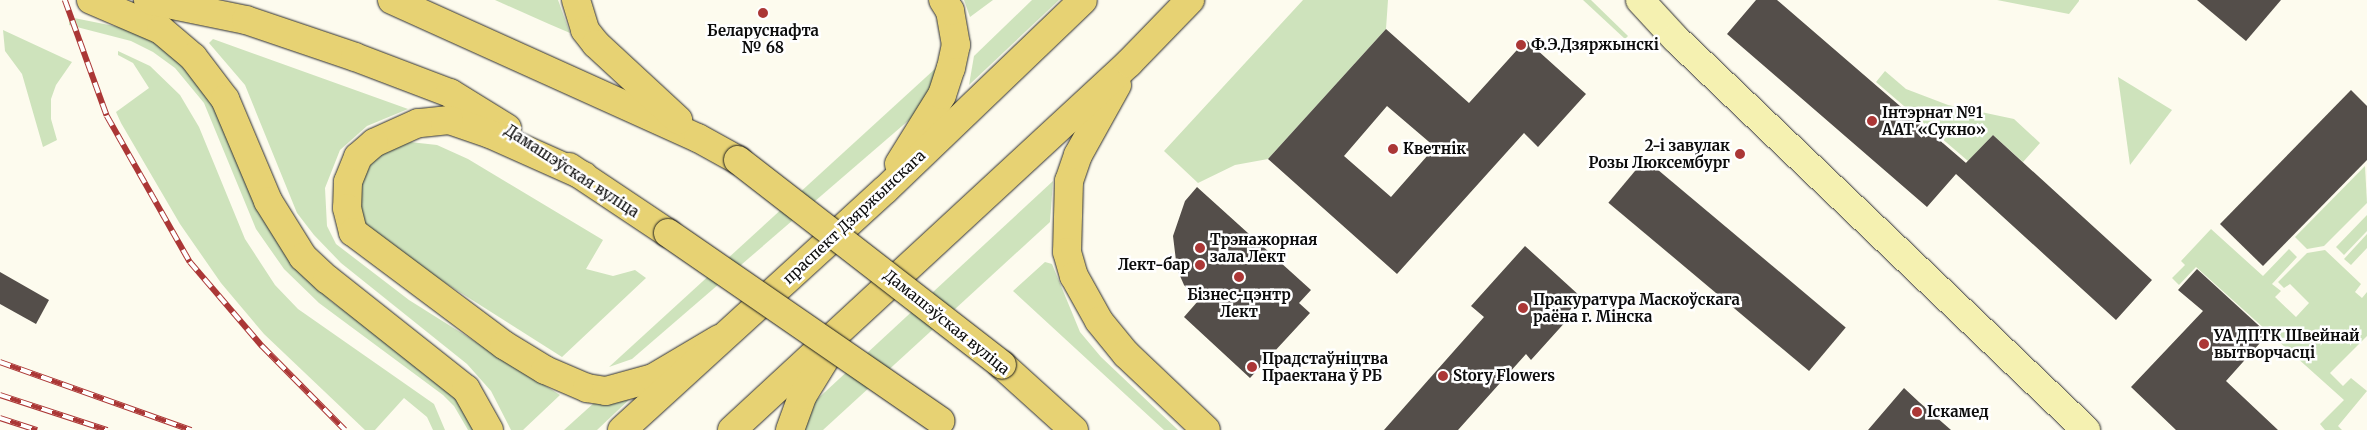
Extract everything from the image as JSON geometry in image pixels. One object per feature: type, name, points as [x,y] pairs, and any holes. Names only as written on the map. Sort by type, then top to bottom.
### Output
[{"type":"main road","points":[[91,0],[161,30],[193,57],[224,100],[268,201],[303,257],[327,279],[466,389],[489,430]]},
{"type":"main road","name":"Дамашэўская вуліца","points":[[148,0],[246,20],[450,93],[584,176],[947,426]]},
{"type":"main road","name":"Дамашэўская вуліца","points":[[392,0],[698,138],[738,160],[1002,365],[1074,430]]},
{"type":"main road","points":[[576,0],[586,30],[596,44],[698,138]]},
{"type":"main road","points":[[885,190],[942,95],[951,68],[956,45],[950,12],[943,0]]},
{"type":"main road","name":"праспект Дзяржынскага","points":[[622,430],[885,190],[1083,0]]},
{"type":"main road","points":[[732,430],[1129,63],[1190,0]]},
{"type":"main road","points":[[1640,0],[1675,38],[2086,430]]},
{"type":"main road","points":[[1129,63],[1078,154],[1069,181],[1067,252],[1074,276],[1099,322],[1126,354],[1206,430]]},
{"type":"main road","points":[[584,176],[490,134],[449,120],[418,124],[374,143],[358,157],[348,182],[346,208],[353,232],[504,345],[545,370],[587,388],[606,391],[653,378],[720,339]]},
{"type":"main road","points":[[790,430],[803,395],[847,322]]},
{"type":"green space","points":[[495,0],[558,0],[570,33],[549,24]]},
{"type":"green space","points":[[964,0],[993,0],[970,17]]},
{"type":"green space","points":[[1032,0],[1059,0],[969,85],[974,56]]},
{"type":"green space","points":[[1303,0],[1388,0],[1386,29],[1268,159],[1235,165],[1198,183],[1164,151]]},
{"type":"green space","points":[[1583,0],[1591,0],[1628,36],[1625,39]]},
{"type":"green space","points":[[1997,0],[2079,0],[2079,1],[2069,14]]},
{"type":"green space","points":[[69,17],[124,28],[149,37],[169,49],[202,84],[305,275],[332,302],[437,375],[481,430],[468,430],[454,406],[443,395],[319,303],[284,269],[256,229],[204,103],[175,68],[153,52],[131,41],[69,25]]},
{"type":"green space","points":[[3,30],[72,62],[56,85],[51,99],[51,119],[57,140],[43,147],[22,74],[5,51]]},
{"type":"green space","points":[[213,39],[408,109],[367,126],[340,150],[325,188],[327,226],[336,244],[409,300],[560,395],[523,430],[511,430],[491,391],[467,364],[341,263],[314,235],[297,213],[245,85],[209,43]]},
{"type":"green space","points":[[118,51],[150,66],[180,95],[199,127],[245,239],[275,285],[298,309],[434,404],[445,430],[433,430],[427,417],[404,398],[375,430],[365,430],[264,334],[221,283],[180,224],[121,123],[116,112],[149,88],[133,63],[118,55]]},
{"type":"green space","points":[[948,57],[923,108],[632,359],[609,367]]},
{"type":"green space","points":[[1885,71],[1906,89],[1948,105],[2014,119],[2040,143],[2023,162],[1993,135],[1968,161],[1876,82]]},
{"type":"green space","points":[[2118,77],[2172,110],[2130,165]]},
{"type":"green space","points":[[410,142],[437,145],[468,159],[603,240],[586,269],[613,276],[635,270],[646,278],[562,357],[428,272],[366,227],[360,215],[362,181],[371,164],[385,152]]},
{"type":"green space","points":[[2365,166],[2367,203],[2324,246],[2307,249],[2295,237]]},
{"type":"green space","points":[[1053,181],[1050,222],[823,430],[800,430],[812,404]]},
{"type":"green space","points":[[2367,215],[2367,231],[2344,255],[2336,247]]},
{"type":"green space","points":[[2211,229],[2263,276],[2289,249],[2297,257],[2272,284],[2281,291],[2275,297],[2296,317],[2309,303],[2290,284],[2284,288],[2278,282],[2307,253],[2325,250],[2361,284],[2355,292],[2362,298],[2367,292],[2367,336],[2330,373],[2343,386],[2351,378],[2367,391],[2338,426],[2342,430],[2325,430],[2320,424],[2344,400],[2196,267],[2179,285],[2172,278],[2185,265],[2181,261]]},
{"type":"green space","points":[[2367,234],[2367,248],[2351,265],[2344,259]]},
{"type":"green space","points":[[1045,262],[1052,264],[1080,332],[1101,357],[1178,430],[1164,430],[1013,291]]},
{"type":"green space","points":[[633,396],[597,430],[564,430],[595,402]]},
{"type":"building","points":[[1756,0],[1777,0],[1966,163],[1993,135],[2152,280],[2116,320],[1956,174],[1927,207],[1727,34]]},
{"type":"building","points":[[2197,0],[2281,0],[2246,41]]},
{"type":"building","points":[[1386,29],[1469,103],[1526,40],[1586,94],[1538,147],[1524,133],[1397,274],[1268,159]],"holes":[[[1387,106],[1435,147],[1391,197],[1344,156]]]},
{"type":"building","points":[[2351,90],[2367,106],[2367,160],[2263,266],[2220,224]]},
{"type":"building","points":[[1645,159],[1846,327],[1809,371],[1608,203]]},
{"type":"building","name":"Бізнес-цэнтр Лект","points":[[1197,187],[1311,290],[1299,303],[1310,313],[1250,378],[1184,317],[1198,301],[1184,285],[1177,269],[1173,236],[1185,201]]},
{"type":"building","points":[[1525,246],[1581,297],[1565,316],[1568,319],[1531,360],[1526,354],[1458,430],[1384,430],[1484,317],[1471,306]]},
{"type":"building","points":[[2197,269],[2268,334],[2226,381],[2278,430],[2176,430],[2131,387],[2203,311],[2178,290]]},
{"type":"building","points":[[0,272],[49,300],[36,324],[0,304]]},
{"type":"building","points":[[1904,388],[1919,402],[1951,430],[1868,430]]},
{"type":"railway","points":[[65,0],[107,116],[190,262],[262,346],[345,430]]},
{"type":"railway","points":[[0,362],[191,430]]},
{"type":"railway","points":[[0,395],[107,430]]},
{"type":"railway","points":[[0,418],[37,430]]},
{"type":"place","name":"Беларуснафта № 68","points":[[763,13]]},
{"type":"place","name":"Ф.Э.Дзяржынскі","points":[[1521,45]]},
{"type":"place","name":"Інтэрнат №1 ААТ «Сукно»","points":[[1872,121]]},
{"type":"place","name":"Кветнік","points":[[1393,149]]},
{"type":"place","name":"2-і завулак Розы Люксембург","points":[[1740,154]]},
{"type":"place","name":"Трэнажорная зала Лект","points":[[1200,248]]},
{"type":"place","name":"Лект-бар","points":[[1200,265]]},
{"type":"place","name":"Бізнес-цэнтр Лект","points":[[1239,277]]},
{"type":"place","name":"Пракуратура Маскоўскага раёна г. Мінска","points":[[1523,308]]},
{"type":"place","name":"УА ДПТК Швейнай вытворчасці","points":[[2204,344]]},
{"type":"place","name":"Прадстаўніцтва Праектана ў РБ","points":[[1252,367]]},
{"type":"place","name":"Story Flowers","points":[[1443,376]]},
{"type":"place","name":"Іскамед","points":[[1917,412]]}]
